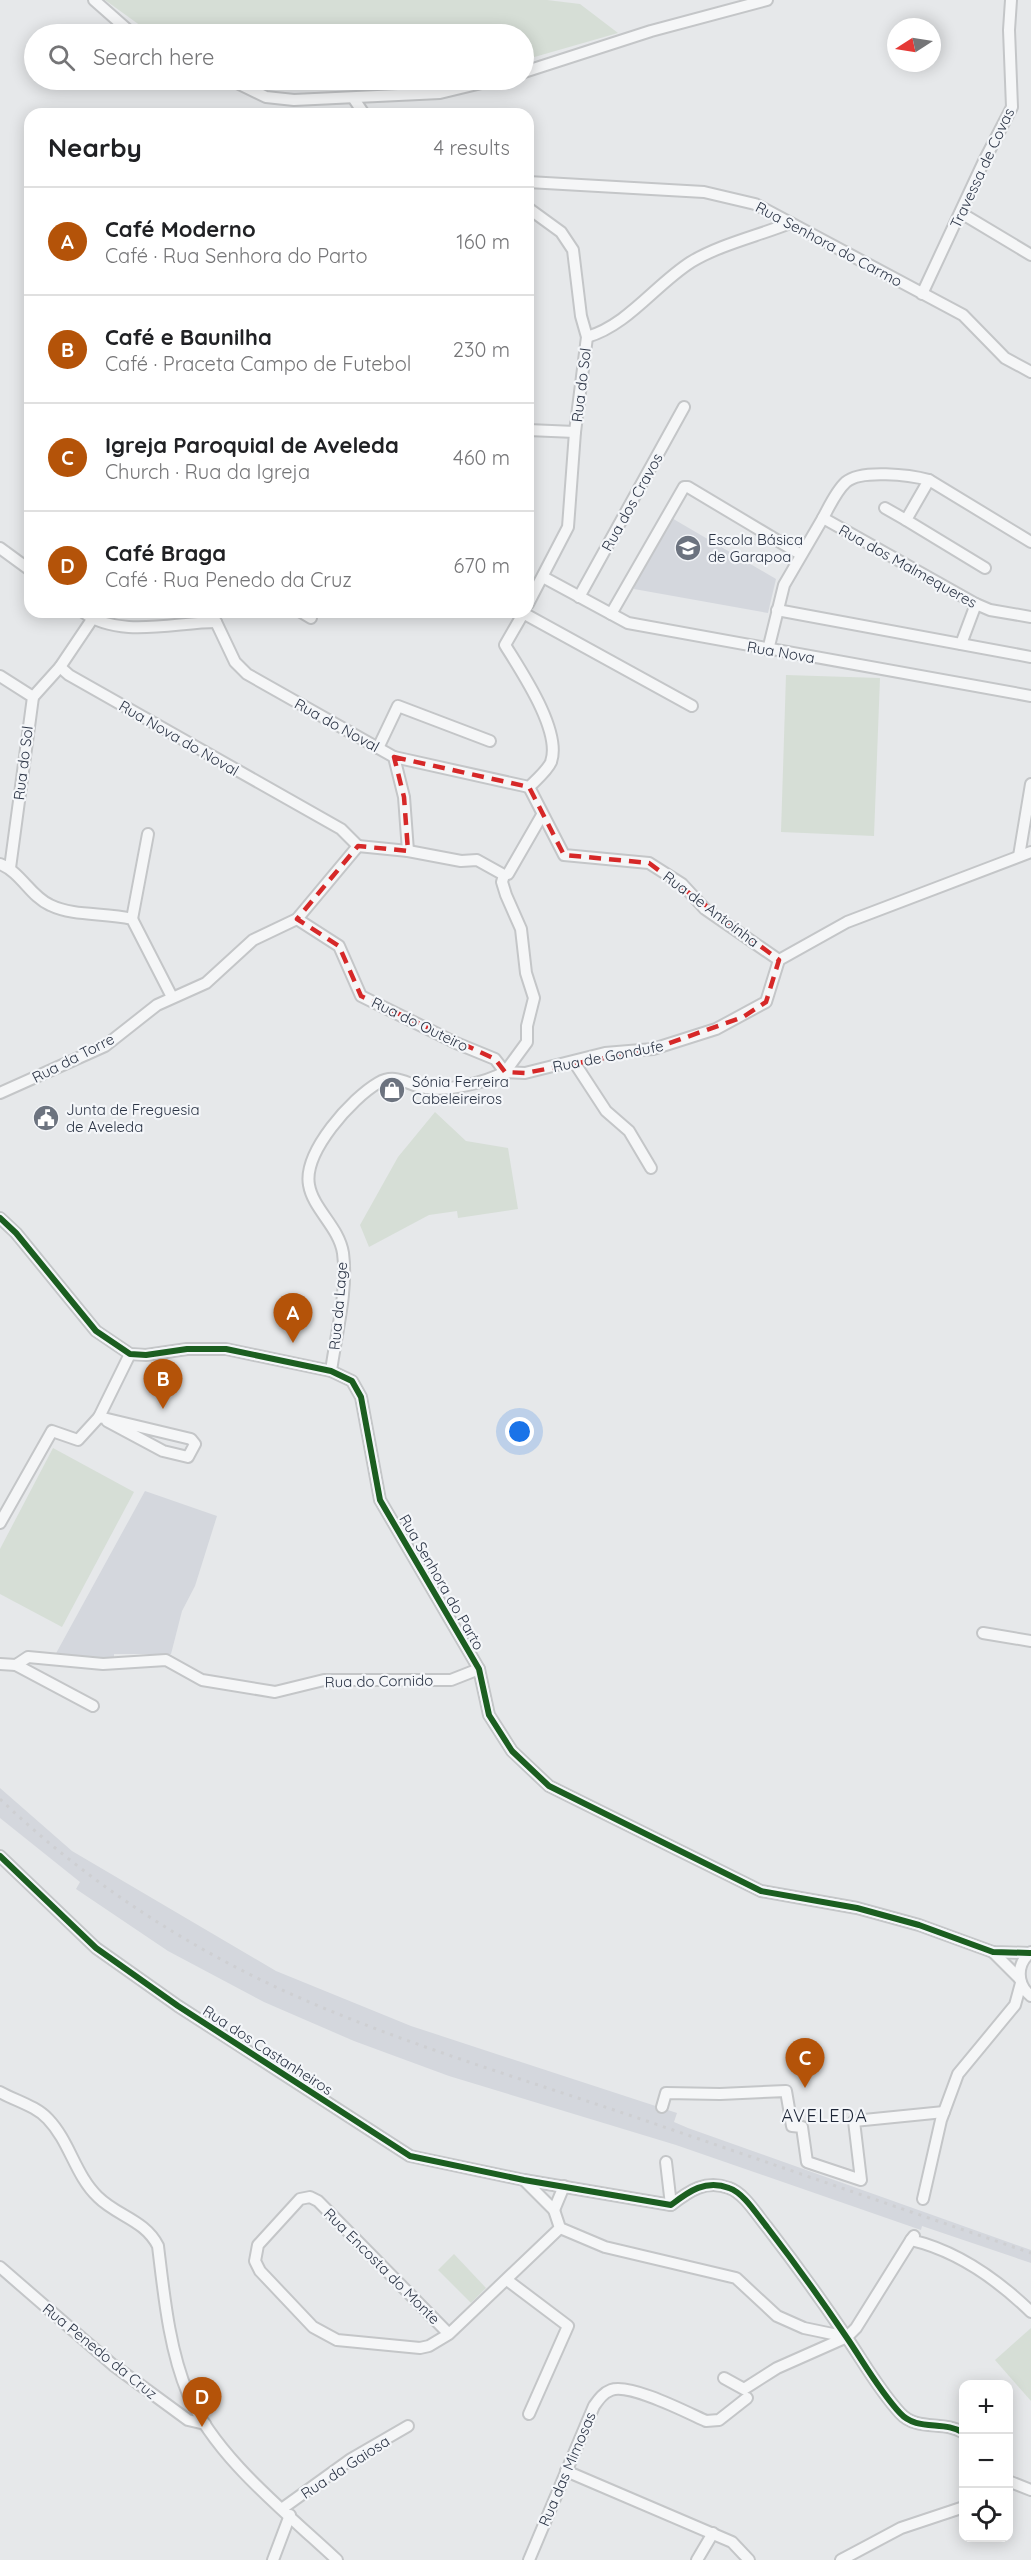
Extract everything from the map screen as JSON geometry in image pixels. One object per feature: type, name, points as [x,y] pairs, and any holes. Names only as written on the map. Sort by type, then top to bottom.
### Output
[{"type":"street","points":[[94,0],[121,24]]},
{"type":"street","points":[[534,69],[651,31],[767,0]]},
{"type":"street","name":"Travessa de Covas","points":[[922,294],[984,161],[1012,107],[1009,30],[1011,0]]},
{"type":"street","points":[[252,90],[266,97],[294,100],[354,99],[440,93],[452,90]]},
{"type":"street","points":[[354,99],[360,108]]},
{"type":"street","name":"Rua Senhora do Carmo","points":[[534,182],[704,192],[755,204],[963,315],[975,324],[1005,358],[1031,372]]},
{"type":"street","name":"Rua do Sol","points":[[534,212],[561,232],[573,250],[581,316],[587,337],[575,432],[568,527],[534,594]]},
{"type":"street","points":[[961,213],[1031,255]]},
{"type":"street","points":[[587,337],[607,332],[691,262],[713,250],[790,223]]},
{"type":"street","name":"Rua dos Cravos","points":[[579,597],[684,407]]},
{"type":"street","points":[[534,430],[575,432]]},
{"type":"street","points":[[823,518],[844,484],[851,478],[861,475],[900,475],[929,480],[1031,542]]},
{"type":"street","points":[[906,520],[929,480]]},
{"type":"street","points":[[611,614],[684,487],[688,487],[800,554]]},
{"type":"street","points":[[885,508],[985,568]]},
{"type":"street","name":"Rua dos Malmequeres","points":[[768,650],[784,585],[823,518],[976,604],[1031,617]]},
{"type":"street","points":[[0,548],[24,566]]},
{"type":"street","name":"Rua Nova","points":[[543,577],[628,624],[1031,696]]},
{"type":"street","points":[[961,644],[976,604]]},
{"type":"street","points":[[777,610],[1031,657]]},
{"type":"street","points":[[534,615],[692,706]]},
{"type":"street","points":[[0,676],[33,697],[60,667],[94,618]]},
{"type":"street","points":[[100,618],[123,627],[213,618]]},
{"type":"street","points":[[187,618],[191,622]]},
{"type":"street","name":"Rua do Noval","points":[[219,618],[235,662],[247,674],[394,756],[404,797],[408,851]]},
{"type":"street","name":"Rua do Sol","points":[[520,618],[505,645],[534,692],[553,749],[550,764],[529,787]]},
{"type":"street","name":"Rua Nova do Noval","points":[[60,667],[69,675],[162,730],[341,829],[358,846]]},
{"type":"street","name":"Rua do Sol","points":[[5,866],[33,697]]},
{"type":"street","points":[[378,748],[398,706],[490,741]]},
{"type":"street","points":[[394,756],[529,787]]},
{"type":"street","points":[[1018,856],[1031,784]]},
{"type":"street","name":"Rua de Antoínha","points":[[529,787],[564,855],[649,863],[682,884],[705,909],[779,960]]},
{"type":"street","points":[[505,1072],[527,1042],[526,1026],[534,998],[526,973],[521,929],[502,882],[504,875],[508,874],[516,862],[542,815]]},
{"type":"street","points":[[148,834],[132,919],[172,997]]},
{"type":"street","points":[[297,919],[358,846],[408,851],[460,861],[477,860],[504,875]]},
{"type":"street","points":[[779,960],[847,922],[1031,852]]},
{"type":"street","points":[[5,866],[47,904],[66,911],[114,914],[132,919]]},
{"type":"street","name":"Rua da Torre","points":[[0,1093],[105,1046],[172,997],[206,983],[253,940],[297,919]]},
{"type":"street","name":"Rua do Outeiro","points":[[297,919],[339,946],[361,996],[456,1043],[495,1059],[505,1072]]},
{"type":"street","name":"Rua de Gondufe","points":[[505,1072],[525,1073],[605,1053],[653,1049],[716,1029],[743,1017],[766,1002],[779,960]]},
{"type":"street","points":[[574,1062],[606,1111],[628,1131],[651,1168]]},
{"type":"street","name":"Rua da Lage","points":[[331,1371],[344,1274],[343,1256],[340,1239],[309,1185],[313,1164],[330,1128],[347,1108],[378,1083],[390,1078],[405,1080],[424,1088],[452,1086],[497,1076],[505,1072]]},
{"type":"street","points":[[0,1218],[16,1233],[96,1331],[130,1354],[103,1419],[78,1440],[52,1431],[0,1523]]},
{"type":"street","name":"Rua Senhora do Parto","points":[[130,1354],[146,1355],[187,1349],[226,1349],[331,1371],[352,1381],[361,1397],[380,1500],[479,1670],[489,1715],[512,1751],[549,1786],[761,1891],[857,1908],[919,1924],[993,1952],[1030,1953]]},
{"type":"street","points":[[103,1419],[191,1439],[195,1444],[194,1450],[188,1457],[163,1451],[103,1419]]},
{"type":"street","points":[[983,1633],[1031,1641]]},
{"type":"street","name":"Rua do Cornido","points":[[0,1664],[16,1665],[28,1657],[103,1664],[166,1660],[202,1680],[275,1692],[324,1680],[451,1680],[479,1670]]},
{"type":"street","points":[[16,1665],[93,1706]]},
{"type":"street","name":"Rua dos Castanheiros","points":[[0,1856],[96,1948],[178,2006],[410,2156],[524,2180],[671,2205]]},
{"type":"street","name":"Rua Senhora do Parto","points":[[993,1952],[1020,1981],[1031,1998]]},
{"type":"street","points":[[1015,2005],[1023,1961],[1030,1953]]},
{"type":"street","points":[[923,2199],[944,2112],[958,2074],[1015,2005],[1031,1998]]},
{"type":"street","points":[[662,2107],[666,2093],[720,2094],[786,2091],[792,2126],[801,2127],[807,2162],[861,2180],[854,2121],[944,2112]]},
{"type":"street","points":[[0,2092],[47,2118],[57,2131],[86,2185],[100,2199],[129,2216],[149,2232],[158,2246],[177,2360],[189,2394],[205,2424],[229,2457],[337,2560]]},
{"type":"street","points":[[666,2162],[671,2205]]},
{"type":"street","points":[[524,2180],[554,2210],[560,2228],[605,2247],[736,2278],[777,2316],[804,2328],[847,2337]]},
{"type":"street","points":[[671,2205],[693,2188],[713,2184],[731,2188],[748,2203],[777,2241],[847,2337],[875,2382],[902,2415],[917,2425],[959,2430]]},
{"type":"street","points":[[554,2210],[564,2186]]},
{"type":"street","name":"Rua Encosta do Monte","points":[[449,2334],[318,2201],[310,2198],[300,2199],[258,2245],[255,2262],[260,2271],[313,2327],[337,2340],[420,2348],[429,2346],[449,2334],[560,2228]]},
{"type":"street","points":[[724,2378],[744,2389],[777,2368],[847,2337],[856,2328],[913,2237],[986,2272],[1031,2312]]},
{"type":"street","name":"Rua Penedo da Cruz","points":[[0,2267],[113,2365],[188,2420],[205,2424]]},
{"type":"street","points":[[507,2280],[568,2326],[529,2414]]},
{"type":"street","name":"Rua das Mimosas","points":[[530,2560],[594,2406],[602,2395],[613,2389],[629,2390],[706,2421],[719,2420],[747,2398]]},
{"type":"street","name":"Rua da Gaiosa","points":[[287,2512],[351,2459],[408,2426]]},
{"type":"street","points":[[566,2471],[732,2542],[749,2560]]},
{"type":"street","points":[[1013,2483],[1031,2490]]},
{"type":"street","points":[[841,2560],[901,2528],[959,2508]]},
{"type":"street","points":[[273,2560],[287,2512]]},
{"type":"street","points":[[697,2560],[713,2533]]},
{"type":"highlighted area","points":[[394,757],[529,787],[564,855],[649,863],[779,960],[766,1002],[743,1017],[653,1049],[525,1073],[505,1072],[495,1059],[361,996],[339,946],[297,919],[358,846],[408,851],[404,797]]},
{"type":"shaded area","points":[[105,0],[547,0],[580,4],[618,33],[534,57],[534,24],[138,24]]},
{"type":"shaded area","name":"Escola Básica de Garapoa","points":[[670,517],[776,579],[768,613],[634,589],[635,580]]},
{"type":"shaded area","points":[[786,675],[880,678],[874,836],[781,832]]},
{"type":"shaded area","points":[[435,1112],[466,1141],[508,1148],[518,1209],[458,1218],[457,1211],[429,1215],[369,1247],[360,1225],[398,1157]]},
{"type":"shaded area","points":[[53,1448],[134,1492],[62,1627],[0,1594],[0,1549]]},
{"type":"shaded area","points":[[145,1491],[217,1516],[195,1586],[182,1611],[171,1654],[114,1654],[114,1660],[54,1657]]},
{"type":"shaded area","points":[[0,1788],[72,1851],[276,1971],[411,2026],[677,2113],[674,2122],[688,2128],[1031,2250],[1031,2263],[922,2226],[921,2230],[676,2145],[449,2076],[354,2041],[264,2002],[168,1951],[76,1889],[80,1882],[0,1818]]},
{"type":"shaded area","points":[[454,2254],[486,2288],[471,2303],[438,2270]]},
{"type":"shaded area","points":[[1031,2328],[1031,2401],[1013,2380],[995,2360]]},
{"type":"railway","points":[[0,1799],[71,1861],[148,1916],[229,1964],[314,2004],[430,2048],[1031,2253]]},
{"type":"cycle path","points":[[0,1218],[16,1233],[96,1331],[130,1354],[146,1355],[187,1349],[226,1349],[331,1371],[352,1381],[361,1397],[380,1500],[479,1669],[489,1715],[512,1751],[549,1786],[761,1891],[857,1908],[919,1925],[993,1952],[1030,1953]]},
{"type":"cycle path","points":[[0,1856],[96,1948],[178,2006],[410,2156],[524,2180],[671,2205],[691,2191],[705,2186],[721,2186],[735,2191],[750,2205],[787,2253],[878,2385],[900,2413],[914,2422],[959,2430]]},
{"type":"place","name":"Escola Básica de Garapoa","points":[[688,548]]},
{"type":"place","name":"Sónia Ferreira Cabeleireiros","points":[[392,1090]]},
{"type":"place","name":"Junta de Freguesia de Aveleda","points":[[46,1118]]},
{"type":"place","name":"Café Moderno","points":[[293,1343]]},
{"type":"place","name":"Café e Baunilha","points":[[163,1409]]},
{"type":"place","name":"Igreja Paroquial de Aveleda","points":[[805,2088]]},
{"type":"place","name":"Café Braga","points":[[202,2427]]},
{"type":"district","name":"AVELEDA","points":[[825,2115]]}]
